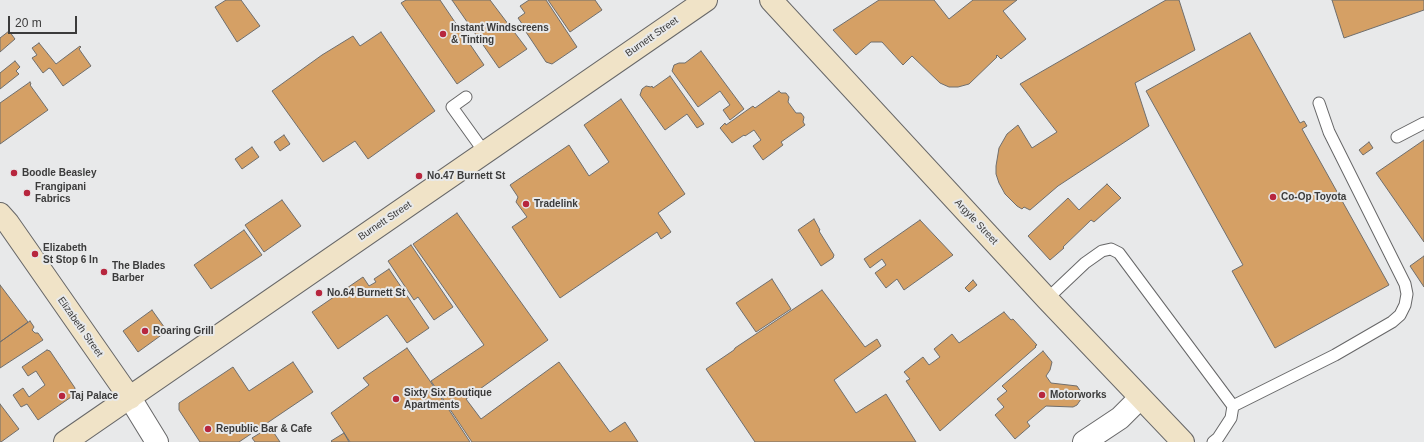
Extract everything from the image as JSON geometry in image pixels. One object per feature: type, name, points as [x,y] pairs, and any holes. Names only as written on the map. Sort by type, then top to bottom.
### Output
[{"type":"main road","name":"Burnett Street","points":[[65,442],[706,0]]},
{"type":"main road","name":"Argyle Street","points":[[771,0],[1140,398],[1183,442]]},
{"type":"main road","name":"Elizabeth Street","points":[[0,214],[8,223],[130,398]]},
{"type":"street","name":"Elizabeth Street","points":[[130,398],[157,442]]},
{"type":"street","points":[[1084,442],[1120,418],[1140,398]]},
{"type":"lane","points":[[466,97],[452,107],[484,153]]},
{"type":"lane","points":[[1233,406],[1335,355],[1392,322],[1400,315],[1405,305],[1407,294],[1405,284],[1329,132],[1318,103]]},
{"type":"lane","points":[[1397,137],[1424,123]]},
{"type":"lane","points":[[1047,298],[1085,263],[1102,251],[1112,249],[1119,253],[1233,406],[1231,418],[1218,438],[1213,442]]},
{"type":"building","points":[[226,0],[241,0],[260,26],[237,42],[215,7]]},
{"type":"building","name":"Instant Windscreens & Tinting","points":[[406,0],[440,0],[484,65],[457,84],[401,3]]},
{"type":"building","points":[[452,0],[490,0],[527,49],[499,68]]},
{"type":"building","points":[[529,0],[546,0],[577,47],[552,64],[546,62],[518,18],[525,13],[520,6]]},
{"type":"building","points":[[548,0],[595,0],[602,10],[570,32]]},
{"type":"building","points":[[879,0],[934,0],[949,19],[973,0],[1017,0],[1003,11],[1026,39],[1001,59],[997,55],[997,57],[969,84],[958,87],[949,87],[940,83],[912,56],[903,65],[882,42],[871,42],[856,55],[833,30]]},
{"type":"building","points":[[1166,0],[1179,0],[1195,50],[1135,83],[1149,126],[1058,186],[1030,210],[1024,207],[1022,209],[1017,206],[1005,194],[996,174],[999,148],[1007,134],[1018,125],[1032,148],[1057,132],[1020,84]]},
{"type":"building","points":[[1332,0],[1424,0],[1424,10],[1344,38]]},
{"type":"building","points":[[9,31],[15,39],[0,52],[0,38]]},
{"type":"building","points":[[381,32],[435,111],[368,159],[355,141],[323,162],[272,91],[322,55],[353,36],[360,46]]},
{"type":"building","name":"Co-Op Toyota","points":[[1250,33],[1300,123],[1304,121],[1307,126],[1302,129],[1389,285],[1275,348],[1232,271],[1243,265],[1146,91]]},
{"type":"building","points":[[39,43],[56,64],[80,46],[81,47],[79,49],[91,66],[63,86],[51,69],[49,68],[43,73],[32,58],[37,55],[32,48]]},
{"type":"building","points":[[701,51],[744,109],[730,120],[723,110],[730,105],[720,91],[698,107],[672,71],[674,65],[685,63]]},
{"type":"building","points":[[15,61],[20,67],[16,71],[19,74],[0,89],[0,73]]},
{"type":"building","points":[[670,76],[704,124],[697,128],[687,114],[665,130],[640,95],[642,89],[646,86],[652,86],[653,88]]},
{"type":"building","points":[[30,82],[30,85],[48,110],[0,144],[0,103]]},
{"type":"building","points":[[779,91],[781,93],[786,93],[789,97],[788,102],[796,113],[801,113],[804,117],[803,122],[805,125],[781,142],[783,145],[763,160],[753,146],[761,140],[754,130],[732,143],[720,128],[725,123],[726,125],[753,106],[755,108]]},
{"type":"building","points":[[621,99],[685,194],[658,213],[671,232],[661,239],[657,232],[560,298],[512,227],[527,217],[516,202],[518,197],[510,185],[569,145],[589,176],[609,162],[584,125]]},
{"type":"building","points":[[284,135],[290,144],[280,151],[274,142]]},
{"type":"building","points":[[1424,140],[1424,242],[1376,173]]},
{"type":"building","points":[[1369,142],[1373,148],[1363,155],[1359,150]]},
{"type":"building","points":[[252,147],[259,157],[242,169],[235,159]]},
{"type":"building","points":[[1107,184],[1121,198],[1094,222],[1091,220],[1050,260],[1028,236],[1068,198],[1079,210]]},
{"type":"building","points":[[282,200],[301,226],[264,252],[245,225]]},
{"type":"building","points":[[457,213],[548,340],[466,399],[481,419],[559,362],[610,432],[625,422],[638,442],[472,442],[431,381],[484,345],[413,244]]},
{"type":"building","points":[[814,219],[820,230],[819,231],[834,255],[833,258],[821,266],[798,230]]},
{"type":"building","points":[[920,220],[953,255],[904,290],[897,279],[886,288],[875,273],[886,265],[882,259],[870,268],[864,259]]},
{"type":"building","points":[[244,230],[262,255],[211,289],[194,265]]},
{"type":"building","points":[[411,245],[453,307],[434,320],[418,297],[414,300],[388,261]]},
{"type":"building","points":[[1424,256],[1424,287],[1410,266]]},
{"type":"building","points":[[389,269],[429,328],[407,343],[387,315],[338,349],[312,312],[363,277],[369,286],[376,282],[374,279]]},
{"type":"building","points":[[772,279],[791,309],[756,332],[736,303]]},
{"type":"building","points":[[973,280],[977,285],[969,292],[965,288]]},
{"type":"building","points":[[0,285],[28,322],[0,342]]},
{"type":"building","points":[[822,290],[865,347],[877,339],[881,346],[834,380],[856,413],[886,394],[916,442],[755,442],[706,369]]},
{"type":"building","points":[[152,310],[167,331],[138,352],[123,331]]},
{"type":"building","points":[[1004,312],[1011,320],[1013,319],[1037,345],[1035,346],[1036,347],[940,431],[906,381],[910,379],[904,372],[923,357],[929,365],[940,357],[934,349],[952,334],[959,343]]},
{"type":"building","points":[[30,321],[34,327],[32,330],[35,333],[38,333],[43,340],[0,368],[0,342]]},
{"type":"building","name":"Sixty Six Boutique Apartments","points":[[407,348],[470,442],[350,442],[331,413],[369,385],[363,378]]},
{"type":"building","points":[[47,350],[50,351],[75,388],[74,395],[38,420],[27,404],[21,407],[13,395],[23,388],[29,397],[45,385],[36,371],[28,376],[22,367]]},
{"type":"building","name":"Motorworks","points":[[1043,351],[1052,362],[1050,370],[1046,376],[1051,383],[1077,386],[1081,392],[1081,399],[1077,405],[1073,407],[1046,406],[1027,422],[1030,426],[1015,439],[995,415],[1004,407],[997,399],[1007,391],[1002,386]]},
{"type":"building","points":[[293,362],[313,392],[239,442],[200,442],[179,410],[179,403],[233,367],[249,391]]},
{"type":"building","points":[[0,404],[19,429],[1,442],[0,442]]},
{"type":"building","points":[[270,427],[280,442],[255,442],[252,438]]},
{"type":"building","points":[[344,433],[349,442],[331,441]]},
{"type":"place","name":"Instant Windscreens & Tinting","points":[[443,34]]},
{"type":"place","name":"Boodle Beasley","points":[[14,173]]},
{"type":"place","name":"No.47 Burnett St","points":[[419,176]]},
{"type":"place","name":"Frangipani Fabrics","points":[[27,193]]},
{"type":"place","name":"Co-Op Toyota","points":[[1273,197]]},
{"type":"place","name":"Tradelink","points":[[526,204]]},
{"type":"place","name":"Elizabeth St Stop 6 In","points":[[35,254]]},
{"type":"place","name":"The Blades Barber","points":[[104,272]]},
{"type":"place","name":"No.64 Burnett St","points":[[319,293]]},
{"type":"place","name":"Roaring Grill","points":[[145,331]]},
{"type":"place","name":"Motorworks","points":[[1042,395]]},
{"type":"place","name":"Taj Palace","points":[[62,396]]},
{"type":"place","name":"Sixty Six Boutique Apartments","points":[[396,399]]},
{"type":"place","name":"Republic Bar & Cafe","points":[[208,429]]}]
